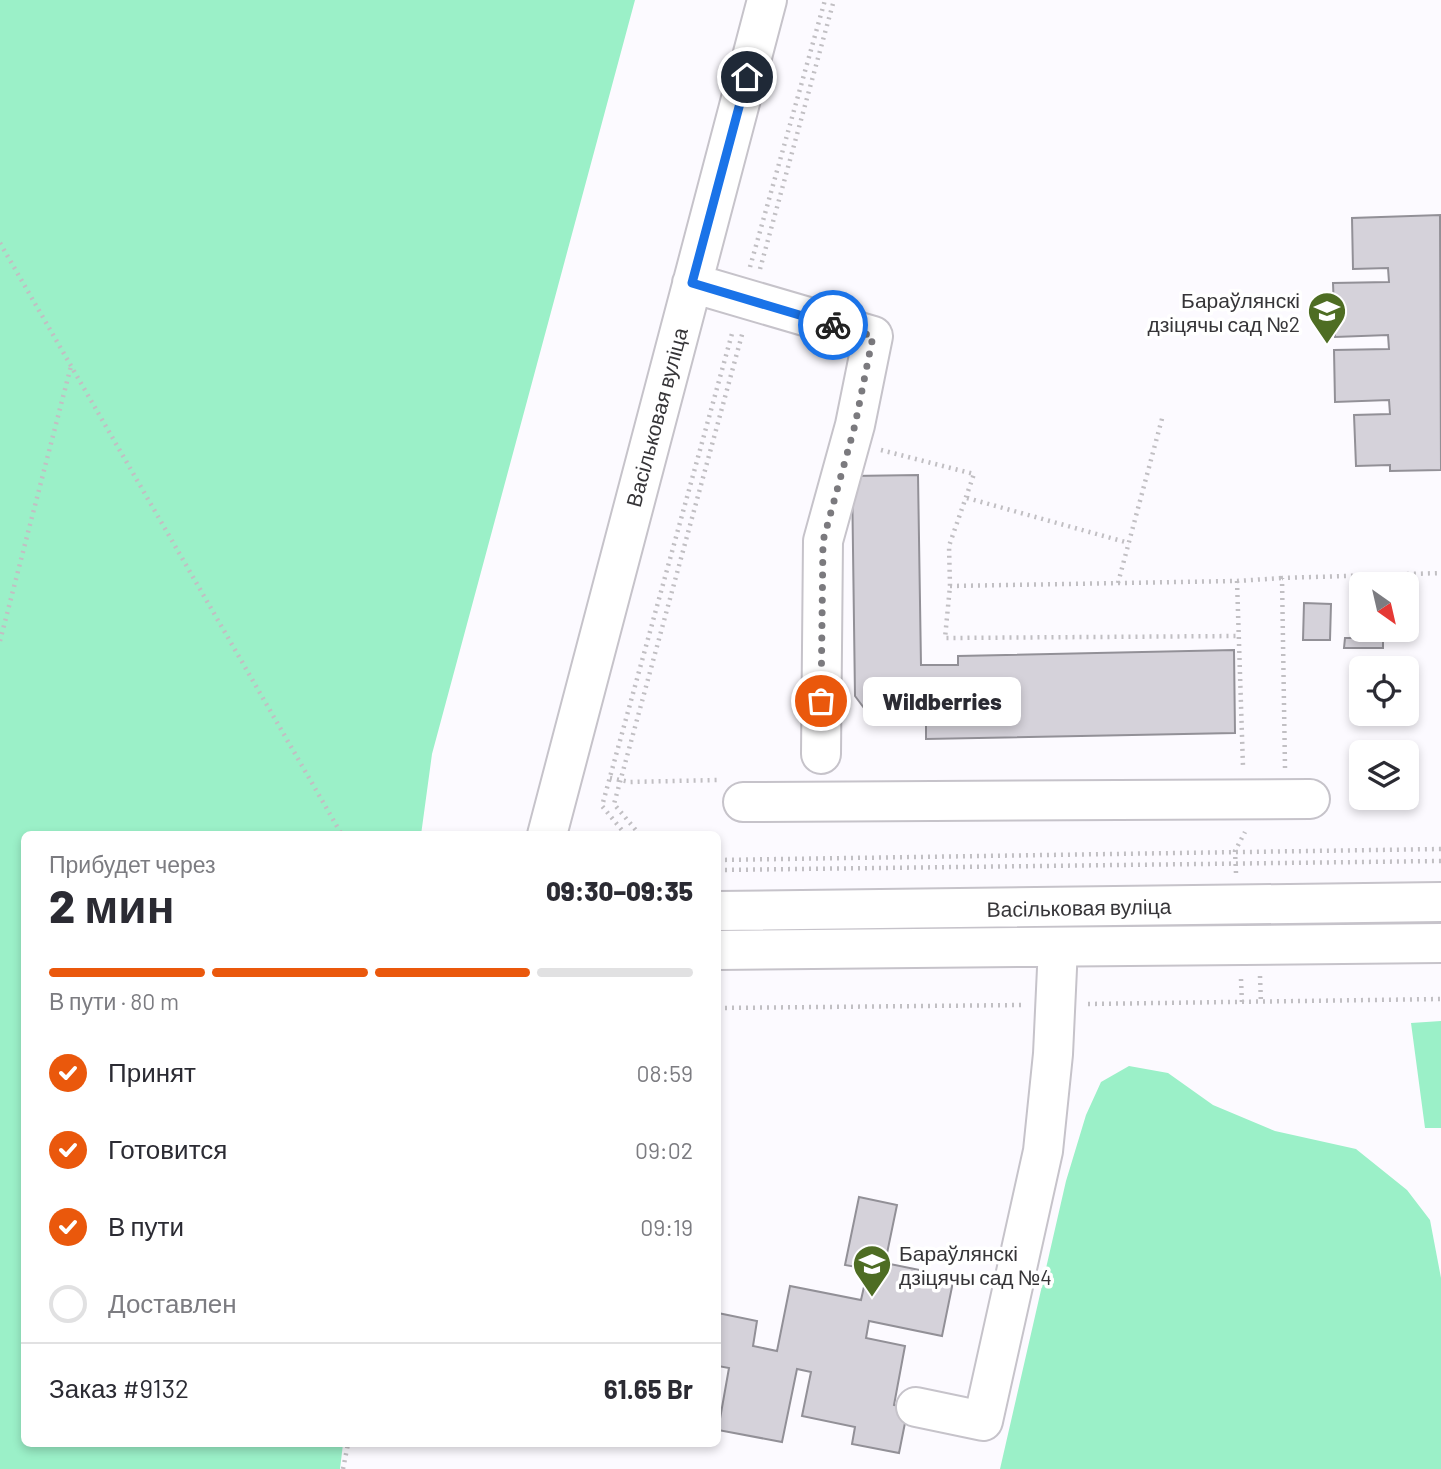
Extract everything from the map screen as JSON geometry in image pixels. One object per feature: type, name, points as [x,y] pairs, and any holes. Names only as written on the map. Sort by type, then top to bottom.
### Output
[{"type":"street","name":"Васільковая вуліца","points":[[548,831],[767,0]]},
{"type":"street","points":[[692,283],[873,336],[855,425],[823,541],[821,754]]},
{"type":"street","points":[[743,802],[1244,800],[1297,786]]},
{"type":"street","name":"Васільковая вуліца","points":[[721,911],[1441,902]]},
{"type":"street","name":"Васільковая вуліца","points":[[721,950],[1441,943]]},
{"type":"street","points":[[916,1407],[983,1421],[1043,1151],[1053,1054],[1058,947]]},
{"type":"path","points":[[637,831],[614,804],[825,0]]},
{"type":"path","points":[[623,831],[602,806],[834,0]]},
{"type":"path","points":[[0,243],[340,831]]},
{"type":"path","points":[[0,641],[71,366]]},
{"type":"path","points":[[1118,583],[1163,415]]},
{"type":"path","points":[[875,448],[974,474],[949,546],[950,586],[945,638],[1239,636]]},
{"type":"path","points":[[967,498],[1129,544]]},
{"type":"path","points":[[950,586],[1237,581],[1441,573]]},
{"type":"path","points":[[1282,578],[1297,786]]},
{"type":"path","points":[[1235,851],[1245,834],[1237,581]]},
{"type":"path","points":[[721,860],[1441,849]]},
{"type":"path","points":[[721,870],[1441,861]]},
{"type":"path","points":[[343,1469],[347,1447]]},
{"type":"green space","points":[[0,0],[635,0],[432,754],[422,831],[21,831],[21,1447],[343,1447],[340,1469],[0,1469]]},
{"type":"green space","points":[[1441,1021],[1441,1128],[1425,1128],[1411,1023]]},
{"type":"green space","points":[[1129,1066],[1168,1073],[1213,1105],[1275,1131],[1356,1149],[1407,1190],[1430,1220],[1441,1278],[1441,1469],[1000,1469],[1066,1181],[1086,1115],[1101,1082]]},
{"type":"building","points":[[1440,215],[1441,470],[1390,471],[1390,465],[1356,466],[1354,415],[1390,414],[1389,400],[1335,402],[1334,350],[1389,349],[1388,335],[1335,337],[1333,283],[1389,282],[1388,268],[1353,269],[1352,218]]},
{"type":"building","points":[[918,475],[921,665],[958,665],[958,656],[1234,650],[1235,733],[926,739],[926,719],[890,719],[889,707],[864,708],[855,696],[852,476]]},
{"type":"building","points":[[1304,603],[1331,604],[1330,640],[1303,640]]},
{"type":"building","points":[[1345,638],[1349,638],[1349,642],[1383,642],[1383,648],[1344,648]]},
{"type":"building","points":[[859,1197],[897,1205],[885,1263],[954,1277],[942,1336],[869,1321],[866,1338],[905,1346],[894,1405],[908,1408],[899,1453],[852,1444],[855,1427],[802,1416],[811,1372],[797,1369],[782,1442],[721,1431],[721,1413],[729,1368],[721,1367],[721,1314],[757,1321],[753,1346],[777,1351],[790,1286],[861,1300],[868,1269],[845,1265]]},
{"type":"way so far","points":[[821,701],[823,541],[855,425],[873,336],[833,325]]},
{"type":"place","name":"Бараўлянскі дзіцячы сад №2","points":[[1327,345]]},
{"type":"place","name":"Wildberries","points":[[821,701]]},
{"type":"place","name":"Бараўлянскі дзіцячы сад №4","points":[[872,1298]]},
{"type":"route","points":[[747,77],[692,283],[833,325]]}]
